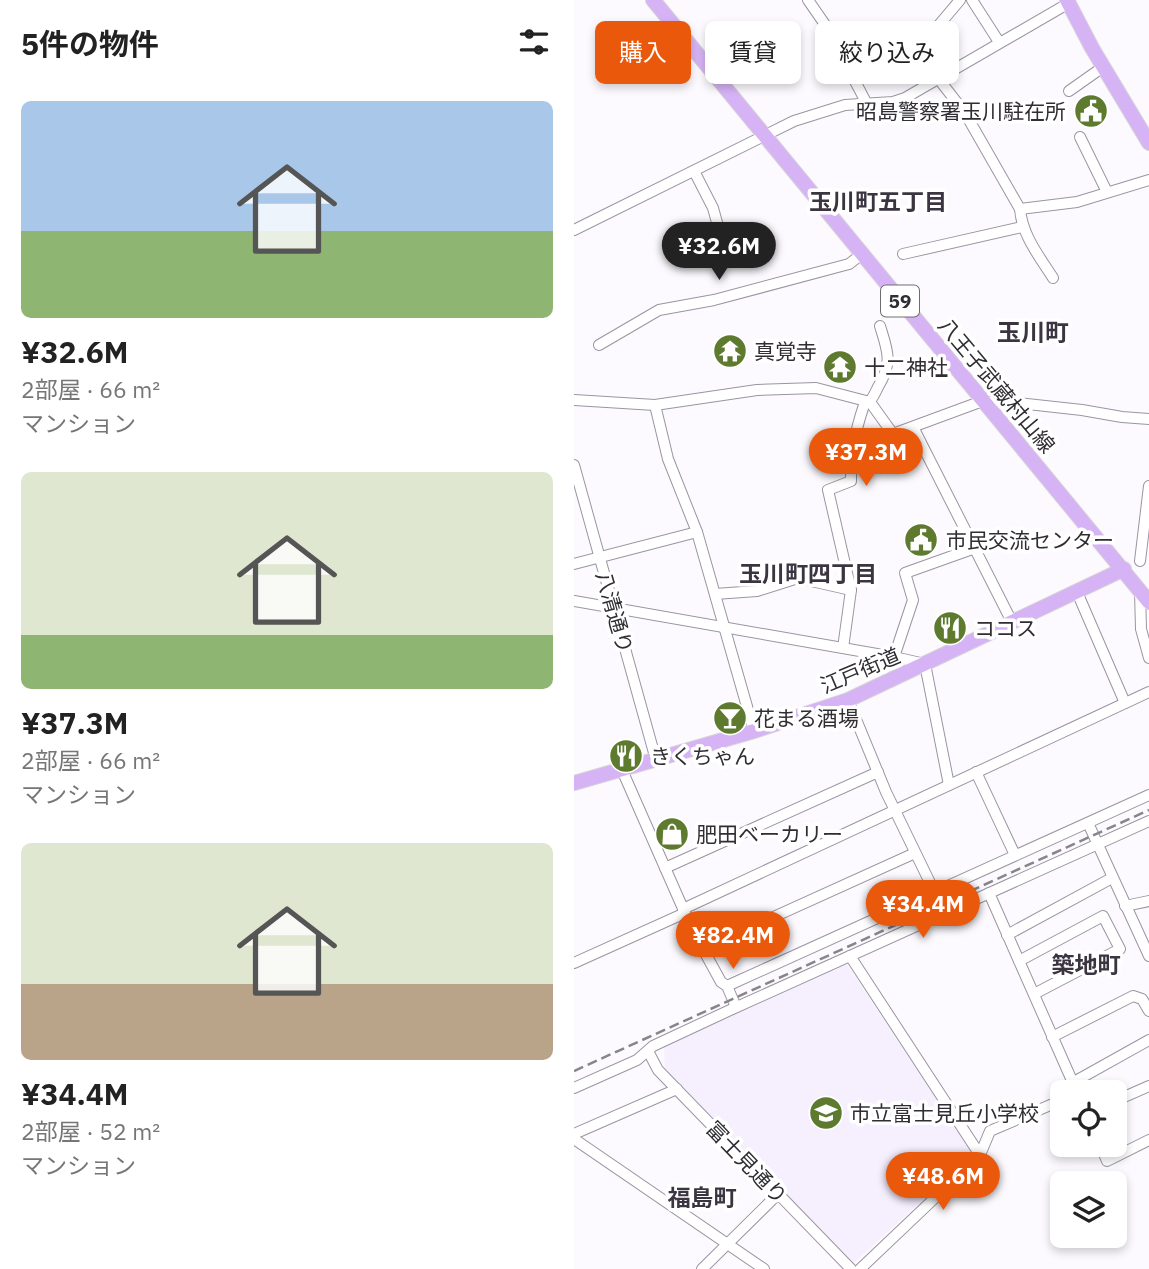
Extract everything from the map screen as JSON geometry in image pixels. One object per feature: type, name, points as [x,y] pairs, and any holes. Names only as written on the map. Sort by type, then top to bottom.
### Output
[{"type":"main road","name":"八王子武蔵村山線","points":[[653,0],[1145,596]]},
{"type":"main road","points":[[1068,2],[1103,68],[1149,143]]},
{"type":"main road","name":"江戸街道","points":[[574,783],[754,731],[848,700],[1124,569]]},
{"type":"street","points":[[808,0],[826,26],[867,103]]},
{"type":"street","points":[[942,21],[960,0]]},
{"type":"street","points":[[972,0],[999,42]]},
{"type":"street","points":[[959,66],[1068,2]]},
{"type":"street","points":[[1069,91],[1103,68]]},
{"type":"street","points":[[574,230],[794,121],[845,105],[893,102],[928,84]]},
{"type":"street","points":[[943,84],[965,113],[1020,209],[1022,227],[1053,278]]},
{"type":"street","points":[[1080,137],[1107,192]]},
{"type":"street","points":[[694,171],[713,208],[726,256]]},
{"type":"street","points":[[1020,209],[1077,202],[1149,180]]},
{"type":"street","points":[[903,254],[1022,227]]},
{"type":"street","points":[[599,345],[659,310],[714,299],[849,264],[862,254]]},
{"type":"street","points":[[843,648],[851,590],[828,490],[851,481],[851,451],[857,425],[864,405],[870,402],[885,376],[889,358],[880,326]]},
{"type":"street","points":[[574,400],[655,405],[757,390],[829,390],[870,402],[893,434],[977,403],[1001,401],[1149,419]]},
{"type":"street","points":[[655,405],[668,459],[697,532],[754,731]]},
{"type":"street","points":[[913,427],[1012,622]]},
{"type":"street","name":"八清通り","points":[[574,465],[656,760]]},
{"type":"street","points":[[1145,559],[1149,486]]},
{"type":"street","points":[[574,564],[697,532]]},
{"type":"street","points":[[894,657],[913,600],[905,573],[975,548]]},
{"type":"street","name":"江戸街道","points":[[1124,569],[1145,559]]},
{"type":"street","points":[[715,594],[757,592],[798,578],[851,590]]},
{"type":"street","points":[[1077,592],[1125,703]]},
{"type":"street","points":[[1145,596],[1141,629],[1149,658]]},
{"type":"street","points":[[574,601],[925,664],[949,785]]},
{"type":"street","points":[[574,963],[1149,692]]},
{"type":"street","points":[[848,700],[895,811],[935,894]]},
{"type":"street","points":[[622,770],[684,911],[736,1007]]},
{"type":"street","points":[[665,868],[878,772]]},
{"type":"street","points":[[976,772],[1015,855]]},
{"type":"street","points":[[727,986],[1149,795]]},
{"type":"street","points":[[574,1088],[637,1060],[653,1046],[736,1007],[1149,821]]},
{"type":"street","points":[[1088,823],[1149,956]]},
{"type":"street","points":[[703,948],[915,853]]},
{"type":"street","points":[[1007,935],[1112,878]]},
{"type":"street","points":[[989,893],[1071,1080]]},
{"type":"street","points":[[1125,906],[1149,901]]},
{"type":"street","points":[[1018,961],[1103,916],[1120,949],[1034,994]]},
{"type":"street","points":[[850,956],[980,1155]]},
{"type":"street","points":[[1052,1037],[1133,996],[1142,999],[1149,1011]]},
{"type":"street","points":[[1086,1080],[1149,1040]]},
{"type":"street","name":"富士見通り","points":[[649,1051],[652,1062],[677,1089],[851,1269]]},
{"type":"street","points":[[1127,1096],[1149,1086]]},
{"type":"street","points":[[574,1134],[677,1089]]},
{"type":"street","points":[[860,1269],[980,1155],[990,1131],[1050,1105]]},
{"type":"street","points":[[574,1139],[764,1269]]},
{"type":"street","points":[[1127,1151],[1149,1140]]},
{"type":"street","points":[[702,1269],[778,1194]]},
{"type":"shaded area","name":"市立富士見丘小学校","points":[[846,963],[973,1154],[854,1263],[665,1072],[664,1047]]},
{"type":"railway","points":[[574,1071],[1149,810]]},
{"type":"place","name":"昭島警察署玉川駐在所","points":[[1091,111]]},
{"type":"place","name":"真覚寺","points":[[730,351]]},
{"type":"place","name":"十二神社","points":[[840,367]]},
{"type":"place","name":"市民交流センター","points":[[921,540]]},
{"type":"place","name":"ココス","points":[[950,628]]},
{"type":"place","name":"花まる酒場","points":[[730,718]]},
{"type":"place","name":"きくちゃん","points":[[626,756]]},
{"type":"place","name":"肥田ベーカリー","points":[[672,834]]},
{"type":"place","name":"市立富士見丘小学校","points":[[826,1113]]},
{"type":"district","name":"玉川町五丁目","points":[[878,201]]},
{"type":"district","name":"玉川町","points":[[1033,332]]},
{"type":"district","name":"玉川町四丁目","points":[[808,573]]},
{"type":"district","name":"築地町","points":[[1086,964]]},
{"type":"district","name":"福島町","points":[[702,1197]]}]
